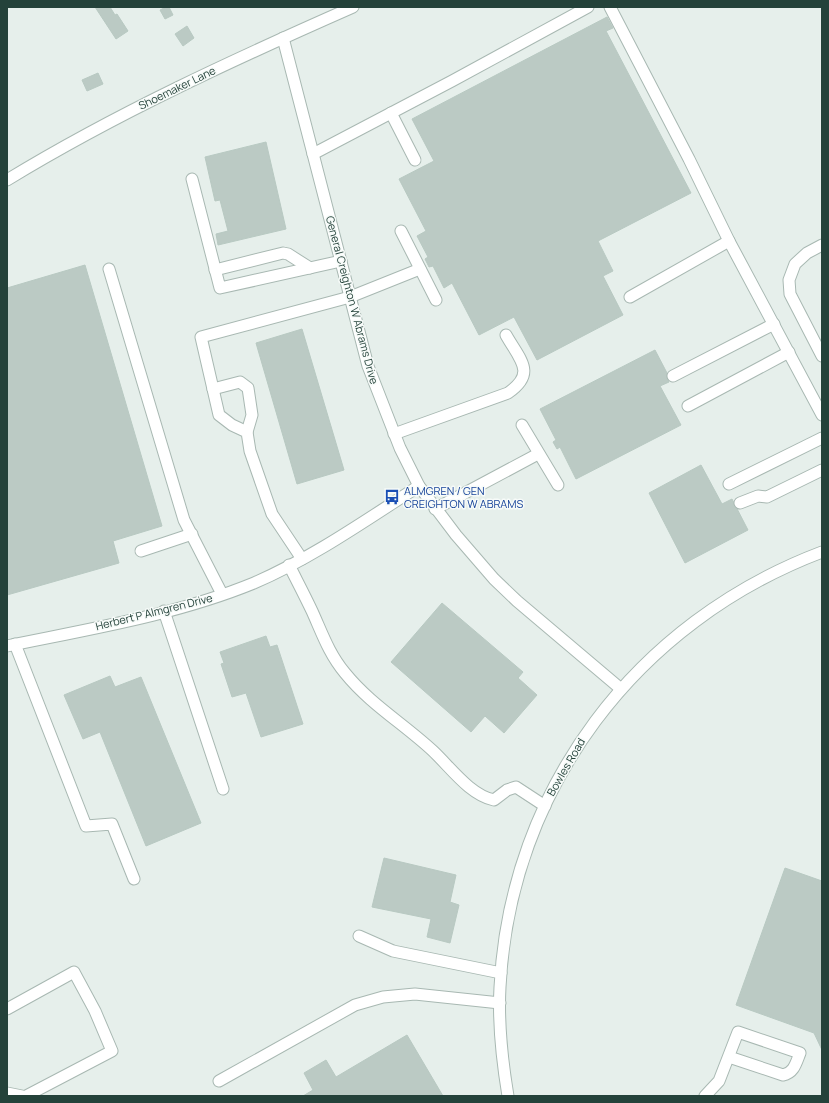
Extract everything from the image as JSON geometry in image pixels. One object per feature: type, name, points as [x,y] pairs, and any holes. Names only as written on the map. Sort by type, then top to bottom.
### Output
[{"type":"street","name":"Shoemaker Lane","points":[[7,180],[100,126],[187,82],[353,7]]},
{"type":"street","points":[[313,154],[588,7]]},
{"type":"street","points":[[610,7],[689,159],[728,241],[822,415]]},
{"type":"street","name":"General Creighton W Abrams Drive","points":[[283,38],[368,366],[394,434],[419,486],[435,509],[500,584],[621,690]]},
{"type":"street","points":[[391,113],[415,160]]},
{"type":"street","points":[[192,179],[220,288],[341,261]]},
{"type":"street","points":[[401,231],[436,300]]},
{"type":"street","points":[[630,297],[728,241]]},
{"type":"street","points":[[822,245],[807,253],[795,264],[789,280],[790,294],[822,356]]},
{"type":"street","points":[[215,270],[283,253],[288,254],[310,268]]},
{"type":"street","points":[[109,269],[184,520],[222,594]]},
{"type":"street","points":[[247,432],[232,425],[219,415],[201,337],[350,297],[420,269]]},
{"type":"street","points":[[673,376],[774,324]]},
{"type":"street","points":[[394,434],[508,393],[518,386],[524,379],[525,369],[506,335]]},
{"type":"street","points":[[688,406],[789,352]]},
{"type":"street","points":[[213,389],[240,382],[248,388],[252,415],[247,432],[250,452],[272,514],[302,559]]},
{"type":"street","points":[[522,425],[538,454],[558,485]]},
{"type":"street","points":[[730,484],[822,438]]},
{"type":"street","points":[[435,509],[538,454]]},
{"type":"street","points":[[740,503],[758,496],[767,497],[822,470]]},
{"type":"street","name":"Herbert P Almgren Drive","points":[[11,645],[164,611],[222,594],[255,582],[302,559],[419,486]]},
{"type":"street","points":[[141,551],[192,534]]},
{"type":"street","name":"Bowles Road","points":[[508,1096],[501,1038],[500,1003],[501,974],[506,932],[515,888],[530,840],[545,806],[578,745],[621,690],[675,636],[724,600],[776,571],[822,552]]},
{"type":"street","points":[[289,565],[312,611],[325,644],[344,672],[364,695],[428,747],[475,791],[494,800],[507,790],[516,787],[545,806]]},
{"type":"street","points":[[164,611],[223,789]]},
{"type":"street","points":[[11,645],[86,826],[112,824],[134,879]]},
{"type":"street","points":[[358,936],[393,951],[501,974]]},
{"type":"street","points":[[7,1009],[74,972],[95,1011],[112,1051],[26,1096]]},
{"type":"street","points":[[219,1081],[355,1005],[383,997],[414,994],[500,1003]]},
{"type":"street","points":[[704,1096],[719,1081],[738,1032],[800,1053],[794,1068],[788,1074],[783,1075],[729,1057]]},
{"type":"street","points":[[7,1093],[22,1096]]},
{"type":"building","points":[[95,7],[110,7],[115,15],[117,14],[128,31],[116,39]]},
{"type":"building","points":[[169,7],[173,15],[165,19],[160,10]]},
{"type":"building","points":[[607,17],[613,28],[606,31],[691,193],[598,241],[613,271],[603,276],[623,315],[537,360],[514,317],[479,335],[452,283],[444,288],[433,266],[429,267],[425,259],[428,257],[417,236],[426,231],[399,179],[434,161],[412,119]]},
{"type":"building","points":[[187,26],[194,38],[183,46],[175,34]]},
{"type":"building","points":[[98,73],[103,84],[87,91],[82,80]]},
{"type":"building","points":[[266,142],[286,229],[218,245],[216,234],[228,231],[220,200],[215,201],[205,157]]},
{"type":"building","points":[[85,265],[162,526],[113,541],[119,563],[7,595],[7,288]]},
{"type":"building","points":[[302,329],[344,470],[297,484],[256,343]]},
{"type":"building","points":[[655,350],[667,373],[667,379],[669,382],[660,386],[681,425],[576,479],[560,447],[557,449],[553,442],[556,440],[540,409]]},
{"type":"building","points":[[701,465],[722,504],[732,499],[748,530],[685,563],[649,493]]},
{"type":"building","points":[[442,603],[523,672],[518,678],[537,695],[504,733],[485,716],[471,732],[391,662]]},
{"type":"building","points":[[266,636],[270,647],[277,645],[303,724],[261,737],[246,693],[232,697],[221,664],[224,663],[220,652]]},
{"type":"building","points":[[110,676],[115,687],[141,677],[201,823],[146,846],[100,732],[83,739],[64,695]]},
{"type":"building","points":[[384,858],[456,875],[450,902],[459,905],[450,943],[427,937],[431,919],[372,907]]},
{"type":"building","points":[[785,868],[822,881],[822,1050],[814,1033],[736,1005]]},
{"type":"building","points":[[407,1035],[443,1096],[303,1096],[313,1090],[304,1073],[326,1060],[336,1077]]},
{"type":"place","name":"ALMGREN / GEN CREIGHTON W ABRAMS","points":[[392,497]]}]
